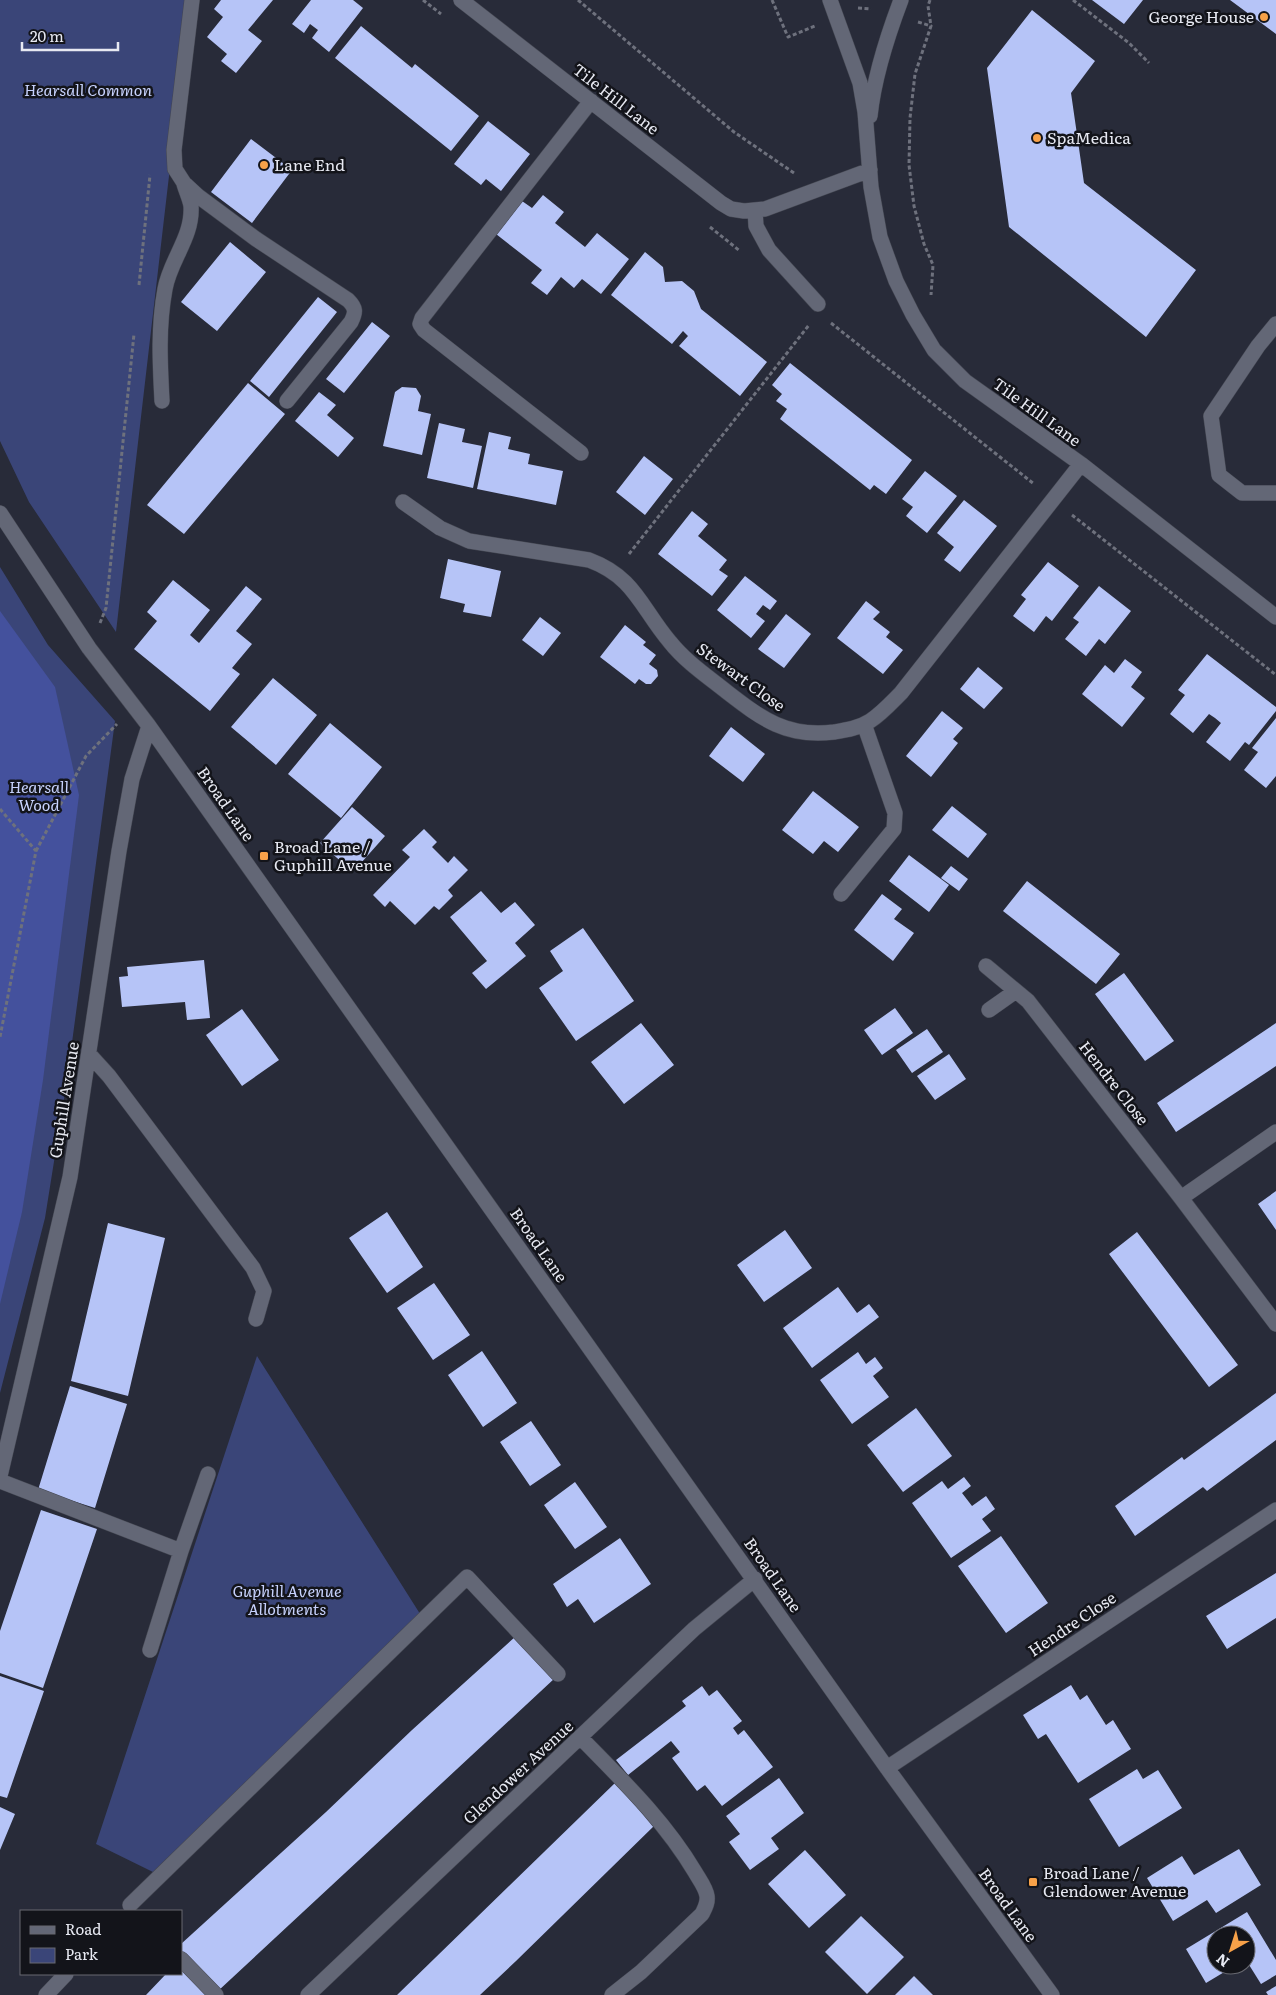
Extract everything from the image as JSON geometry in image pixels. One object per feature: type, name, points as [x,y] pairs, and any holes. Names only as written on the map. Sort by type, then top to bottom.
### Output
[{"type":"street","points":[[162,401],[159,337],[165,288],[172,263],[183,244],[191,224],[191,204],[184,183],[176,169],[174,150],[192,0]]},
{"type":"street","name":"Tile Hill Lane","points":[[461,0],[731,209],[744,211],[765,209],[870,170]]},
{"type":"street","name":"Tile Hill Lane","points":[[830,0],[860,83],[880,237],[896,281],[913,315],[934,350],[964,381],[1080,464],[1276,617]]},
{"type":"street","name":"Tile Hill Lane","points":[[867,142],[877,77],[902,0]]},
{"type":"street","points":[[581,453],[424,330],[420,324],[422,318],[591,101]]},
{"type":"street","points":[[184,183],[198,196],[256,239],[353,305],[355,313],[351,322],[287,401]]},
{"type":"street","points":[[754,210],[756,226],[769,250],[817,308]]},
{"type":"street","points":[[1276,324],[1258,346],[1211,416],[1219,475],[1242,493],[1276,494]]},
{"type":"street","name":"Stewart Close","points":[[403,502],[427,520],[463,539],[589,560],[615,572],[639,597],[669,642],[682,655],[763,719],[780,727],[814,734],[844,731],[864,724],[877,716],[901,693],[1080,464]]},
{"type":"street","name":"Broad Lane","points":[[0,513],[89,648],[149,726],[755,1579],[887,1768],[1052,1995]]},
{"type":"street","points":[[841,894],[894,829],[895,813],[864,724]]},
{"type":"street","name":"Guphill Avenue","points":[[0,1476],[70,1177],[119,851],[132,780],[149,726]]},
{"type":"street","name":"Hendre Close","points":[[986,966],[1028,1001],[1182,1198],[1276,1324]]},
{"type":"street","points":[[989,1010],[1016,991]]},
{"type":"street","points":[[89,1054],[109,1076],[253,1268],[264,1291],[256,1319]]},
{"type":"street","points":[[1182,1198],[1276,1132]]},
{"type":"street","points":[[150,1650],[181,1551],[208,1474]]},
{"type":"street","points":[[0,1481],[181,1551]]},
{"type":"street","name":"Hendre Close","points":[[887,1768],[1276,1510]]},
{"type":"street","points":[[130,1909],[467,1577],[558,1674]]},
{"type":"street","name":"Glendower Avenue","points":[[308,1995],[694,1629],[755,1579]]},
{"type":"street","points":[[580,1737],[649,1808],[668,1831],[692,1866],[707,1895],[707,1906],[702,1914],[642,1972],[612,1995]]},
{"type":"street","points":[[182,1960],[216,1995]]},
{"type":"street","points":[[46,1995],[65,1975]]},
{"type":"path","points":[[423,0],[446,18]]},
{"type":"path","points":[[578,0],[734,132],[816,189]]},
{"type":"path","points":[[772,0],[788,37],[806,31]]},
{"type":"path","points":[[926,337],[933,265],[924,244],[914,206],[909,165],[910,118],[915,74],[931,26],[928,6],[930,0]]},
{"type":"path","points":[[1073,0],[1129,43],[1148,63]]},
{"type":"path","points":[[856,8],[873,9]]},
{"type":"path","points":[[916,21],[931,26]]},
{"type":"path","points":[[708,225],[746,256]]},
{"type":"path","points":[[615,572],[815,317],[817,308],[1053,500],[1276,675]]},
{"type":"path","points":[[0,1037],[36,851],[86,756],[134,707]]},
{"type":"path","points":[[0,809],[36,851]]},
{"type":"green space","name":"Hearsall Common","points":[[0,0],[185,0],[169,176],[116,632],[29,502],[0,441]]},
{"type":"green space","name":"Hearsall Wood","points":[[0,567],[48,645],[115,721],[67,1080],[45,1218],[0,1393]]},
{"type":"green space","name":"Hearsall Wood","points":[[0,611],[55,687],[79,795],[43,1080],[22,1212],[0,1304]]},
{"type":"green space","name":"Guphill Avenue Allotments","points":[[257,1356],[422,1617],[153,1872],[96,1844]]},
{"type":"building","points":[[221,0],[273,0],[248,30],[262,41],[236,73],[221,61],[227,54],[207,37],[223,17],[214,9]]},
{"type":"building","points":[[311,0],[353,0],[363,8],[329,52],[312,38],[318,30],[310,24],[304,33],[292,24]]},
{"type":"building","name":"George House","points":[[1092,0],[1143,0],[1124,24]]},
{"type":"building","name":"George House","points":[[1230,0],[1276,0],[1276,34]]},
{"type":"building","name":"SpaMedica","points":[[1032,10],[1095,61],[1071,93],[1084,183],[1196,270],[1146,337],[1009,227],[987,68]]},
{"type":"building","points":[[361,26],[412,68],[415,64],[479,116],[451,151],[335,58]]},
{"type":"building","points":[[488,121],[530,154],[501,191],[486,179],[481,185],[454,164]]},
{"type":"building","points":[[251,139],[292,170],[252,223],[211,192]]},
{"type":"building","points":[[543,195],[564,212],[555,223],[585,247],[597,233],[629,259],[601,294],[582,279],[574,288],[561,277],[547,295],[531,283],[542,270],[496,234],[522,201],[532,208]]},
{"type":"building","points":[[230,242],[266,272],[217,331],[181,302]]},
{"type":"building","points":[[645,252],[663,267],[665,282],[682,281],[694,291],[701,309],[767,362],[740,396],[679,346],[688,336],[683,331],[672,344],[611,295]]},
{"type":"building","points":[[318,297],[337,312],[269,397],[250,381]]},
{"type":"building","points":[[372,322],[390,336],[344,393],[326,379]]},
{"type":"building","points":[[790,363],[912,460],[886,494],[874,485],[870,490],[780,419],[787,409],[776,401],[782,394],[772,385]]},
{"type":"building","points":[[248,383],[285,414],[184,534],[147,505]]},
{"type":"building","points":[[402,387],[416,388],[421,396],[418,411],[431,414],[422,455],[383,446],[395,392]]},
{"type":"building","points":[[319,392],[336,405],[327,415],[354,438],[338,457],[295,421]]},
{"type":"building","points":[[439,423],[465,429],[462,442],[482,446],[473,488],[427,478]]},
{"type":"building","points":[[489,432],[511,437],[508,449],[530,454],[528,464],[563,471],[556,505],[477,489]]},
{"type":"building","points":[[644,456],[673,479],[645,515],[616,492]]},
{"type":"building","points":[[925,471],[957,496],[927,533],[906,516],[913,507],[902,499]]},
{"type":"building","points":[[964,500],[997,526],[960,572],[944,560],[954,547],[937,533]]},
{"type":"building","points":[[692,511],[708,524],[698,536],[727,560],[719,570],[728,576],[712,596],[658,554]]},
{"type":"building","points":[[448,559],[501,571],[491,617],[463,612],[465,604],[440,598]]},
{"type":"building","points":[[1048,562],[1079,586],[1052,621],[1046,616],[1034,632],[1013,616],[1026,599],[1021,595]]},
{"type":"building","points":[[745,576],[777,601],[770,610],[763,605],[756,614],[765,621],[751,638],[717,610]]},
{"type":"building","points":[[173,580],[210,610],[190,635],[199,643],[246,586],[262,599],[236,631],[252,644],[232,668],[240,674],[210,711],[134,649],[157,621],[147,612]]},
{"type":"building","points":[[1099,586],[1131,611],[1105,644],[1099,639],[1086,656],[1065,639],[1079,622],[1073,618]]},
{"type":"building","points":[[866,601],[880,612],[873,619],[890,632],[886,637],[903,650],[883,674],[837,638]]},
{"type":"building","points":[[786,614],[811,634],[784,668],[758,649]]},
{"type":"building","points":[[540,617],[561,633],[543,656],[522,640]]},
{"type":"building","points":[[625,625],[646,642],[643,645],[656,655],[649,664],[657,670],[658,676],[651,684],[646,684],[639,679],[635,684],[600,657]]},
{"type":"building","points":[[1207,654],[1276,707],[1276,711],[1249,745],[1245,742],[1230,761],[1206,742],[1221,723],[1215,718],[1209,714],[1193,733],[1170,714],[1185,695],[1178,690]]},
{"type":"building","points":[[1125,659],[1142,672],[1131,687],[1145,698],[1122,727],[1082,694],[1105,665],[1114,673]]},
{"type":"building","points":[[978,667],[1003,688],[984,709],[960,689]]},
{"type":"building","points":[[273,678],[317,715],[276,765],[231,727]]},
{"type":"building","points":[[942,711],[963,728],[953,739],[958,743],[931,777],[906,756]]},
{"type":"building","points":[[1276,718],[1276,776],[1266,788],[1244,770],[1258,752],[1252,748]]},
{"type":"building","points":[[330,723],[382,767],[341,818],[288,774]]},
{"type":"building","points":[[731,727],[765,754],[743,782],[709,756]]},
{"type":"building","points":[[813,791],[859,827],[838,852],[824,841],[813,854],[782,830]]},
{"type":"building","points":[[952,806],[987,834],[968,858],[932,830]]},
{"type":"building","points":[[352,807],[385,836],[353,872],[320,843]]},
{"type":"building","points":[[424,829],[437,842],[432,847],[448,863],[454,856],[468,870],[448,890],[453,896],[439,910],[434,906],[415,925],[390,901],[385,907],[373,895],[410,857],[402,850]]},
{"type":"building","points":[[909,855],[949,885],[929,912],[889,881]]},
{"type":"building","points":[[951,866],[968,879],[959,891],[941,878]]},
{"type":"building","points":[[1027,881],[1120,954],[1096,984],[1003,911]]},
{"type":"building","points":[[481,891],[501,913],[515,902],[535,925],[515,943],[526,956],[486,989],[472,973],[487,961],[450,917]]},
{"type":"building","points":[[882,894],[902,909],[894,919],[914,933],[893,961],[854,930]]},
{"type":"building","points":[[583,928],[634,1001],[576,1041],[539,988],[563,971],[550,951]]},
{"type":"building","points":[[204,960],[210,1018],[187,1020],[185,1002],[122,1007],[119,977],[128,976],[127,967]]},
{"type":"building","points":[[1124,973],[1174,1041],[1145,1061],[1095,994]]},
{"type":"building","points":[[895,1008],[913,1033],[882,1055],[864,1030]]},
{"type":"building","points":[[242,1009],[279,1060],[242,1086],[206,1035]]},
{"type":"building","points":[[641,1023],[674,1065],[624,1104],[591,1062]]},
{"type":"building","points":[[1276,1023],[1276,1066],[1176,1132],[1157,1103]]},
{"type":"building","points":[[927,1029],[943,1052],[912,1073],[896,1050]]},
{"type":"building","points":[[949,1054],[966,1079],[935,1100],[917,1076]]},
{"type":"building","points":[[1276,1191],[1276,1230],[1258,1204]]},
{"type":"building","points":[[387,1212],[423,1267],[387,1293],[349,1238]]},
{"type":"building","points":[[108,1223],[165,1238],[128,1396],[71,1381]]},
{"type":"building","points":[[785,1230],[812,1268],[764,1302],[737,1265]]},
{"type":"building","points":[[1137,1232],[1238,1365],[1209,1387],[1109,1254]]},
{"type":"building","points":[[434,1283],[470,1335],[433,1360],[397,1308]]},
{"type":"building","points":[[838,1287],[857,1313],[869,1304],[879,1317],[812,1368],[783,1328]]},
{"type":"building","points":[[482,1351],[517,1403],[483,1427],[448,1375]]},
{"type":"building","points":[[858,1352],[866,1364],[875,1357],[883,1368],[873,1376],[889,1397],[852,1424],[820,1380]]},
{"type":"building","points":[[70,1386],[127,1404],[95,1508],[38,1490]]},
{"type":"building","points":[[1276,1393],[1276,1440],[1207,1491],[1203,1487],[1135,1536],[1115,1506],[1182,1457],[1184,1460]]},
{"type":"building","points":[[916,1408],[952,1456],[903,1492],[867,1445]]},
{"type":"building","points":[[531,1421],[561,1465],[530,1486],[500,1442]]},
{"type":"building","points":[[964,1477],[971,1486],[962,1493],[972,1506],[986,1496],[995,1509],[982,1519],[991,1531],[951,1558],[912,1503],[942,1481],[948,1489]]},
{"type":"building","points":[[575,1482],[607,1527],[575,1549],[544,1505]]},
{"type":"building","points":[[41,1510],[97,1529],[43,1688],[0,1673],[0,1631]]},
{"type":"building","points":[[1001,1536],[1048,1603],[1006,1633],[958,1566]]},
{"type":"building","points":[[620,1538],[651,1584],[594,1623],[578,1599],[567,1607],[553,1584]]},
{"type":"building","points":[[1276,1573],[1276,1618],[1227,1649],[1206,1616]]},
{"type":"building","points":[[516,1636],[555,1678],[218,1991],[182,1952],[182,1943],[326,1812],[412,1730]]},
{"type":"building","points":[[0,1676],[44,1691],[7,1798],[0,1796]]},
{"type":"building","points":[[1071,1685],[1080,1700],[1087,1695],[1106,1725],[1113,1720],[1131,1749],[1078,1783],[1046,1734],[1038,1739],[1023,1715]]},
{"type":"building","points":[[702,1686],[709,1696],[717,1690],[742,1721],[733,1728],[738,1735],[744,1730],[773,1767],[722,1806],[705,1785],[697,1791],[672,1758],[680,1752],[671,1741],[628,1775],[616,1760],[686,1706],[682,1701]]},
{"type":"building","points":[[1137,1769],[1143,1779],[1158,1770],[1182,1808],[1119,1847],[1089,1799]]},
{"type":"building","points":[[779,1778],[804,1813],[771,1838],[779,1849],[750,1870],[729,1842],[740,1834],[726,1816]]},
{"type":"building","points":[[616,1782],[656,1824],[516,1961],[480,1995],[397,1995]]},
{"type":"building","points":[[0,1807],[15,1814],[0,1850]]},
{"type":"building","points":[[1239,1849],[1261,1885],[1216,1913],[1207,1900],[1173,1921],[1147,1878],[1182,1856],[1194,1875]]},
{"type":"building","points":[[805,1850],[846,1895],[809,1928],[768,1884]]},
{"type":"building","points":[[1247,1912],[1255,1925],[1226,1925]]},
{"type":"building","points":[[861,1916],[904,1957],[867,1994],[825,1952]]},
{"type":"building","points":[[1256,1927],[1276,1960],[1276,1975],[1261,1984],[1255,1975]]},
{"type":"building","points":[[1206,1937],[1206,1975],[1219,1975],[1206,1983],[1186,1949]]},
{"type":"building","points":[[182,1970],[210,1995],[146,1995],[165,1975],[182,1975]]},
{"type":"building","points":[[914,1976],[933,1995],[895,1995]]},
{"type":"building","points":[[1276,1986],[1276,1995],[1268,1995],[1266,1992]]},
{"type":"place","name":"George House","points":[[1264,17]]},
{"type":"place","name":"SpaMedica","points":[[1037,138]]},
{"type":"place","name":"Lane End","points":[[264,165]]},
{"type":"place","name":"Broad Lane / Guphill Avenue","points":[[264,856]]},
{"type":"place","name":"Broad Lane / Glendower Avenue","points":[[1033,1882]]}]
